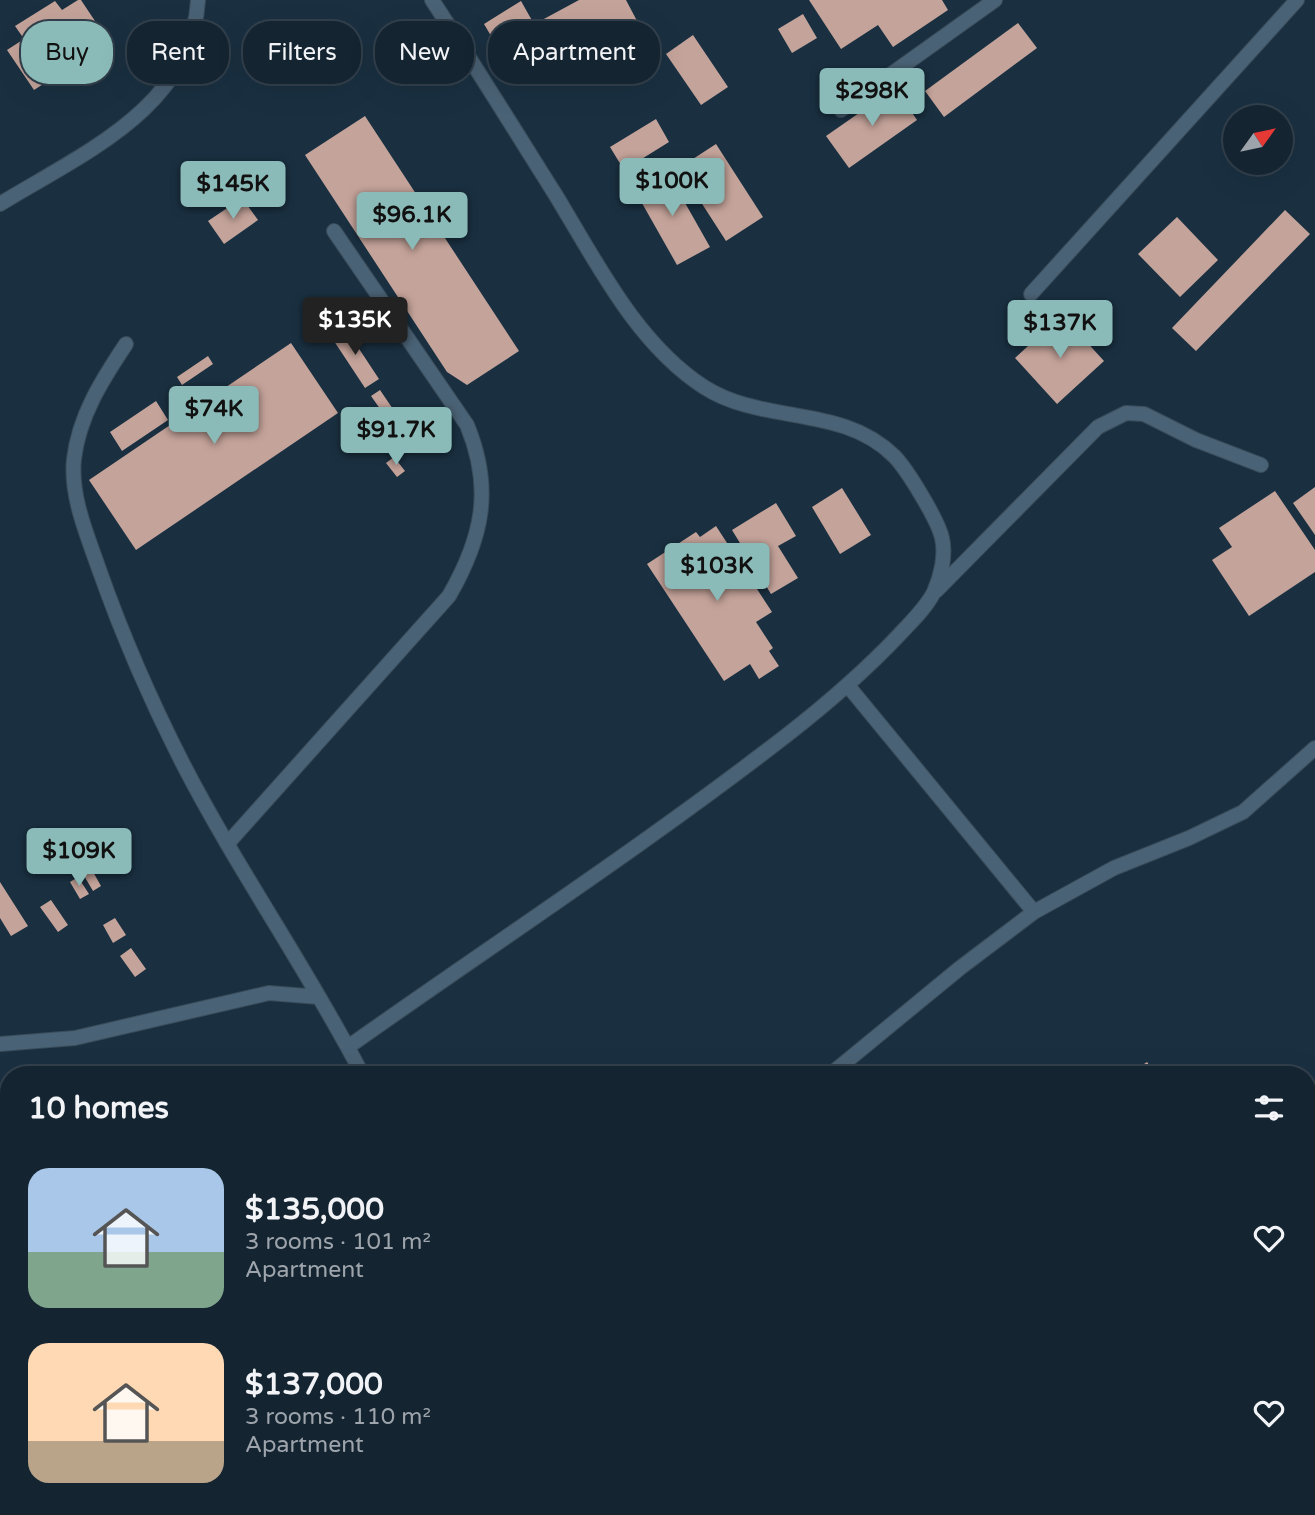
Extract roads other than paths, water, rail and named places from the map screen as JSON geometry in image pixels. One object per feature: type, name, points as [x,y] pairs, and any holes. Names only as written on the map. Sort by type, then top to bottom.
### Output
[{"type":"lane","points":[[0,204],[127,125],[160,96],[187,54],[198,0]]},
{"type":"lane","points":[[432,0],[624,306],[668,357],[697,383],[730,401],[749,408],[824,419],[865,435],[896,457],[914,483],[942,537],[942,565],[933,594]]},
{"type":"lane","points":[[841,110],[995,0]]},
{"type":"lane","points":[[1031,295],[1297,0]]},
{"type":"lane","points":[[228,843],[449,596],[463,571],[474,541],[483,493],[480,456],[467,425],[334,231]]},
{"type":"lane","points":[[126,344],[99,385],[83,421],[74,461],[77,500],[121,630],[182,762],[358,1066]]},
{"type":"lane","points":[[348,1047],[689,811],[849,687],[919,614],[933,594],[1098,426],[1119,415],[1144,414],[1196,440],[1261,465]]},
{"type":"lane","points":[[849,687],[1034,912]]},
{"type":"lane","points":[[841,1066],[960,968],[1034,912],[1114,867],[1189,838],[1243,812],[1315,748]]},
{"type":"lane","points":[[0,1044],[75,1038],[269,993],[319,997]]}]
